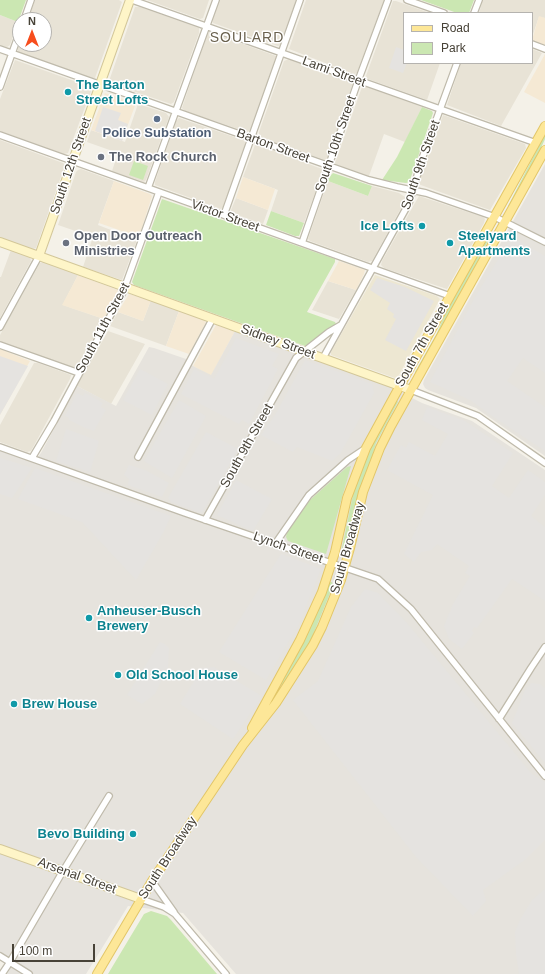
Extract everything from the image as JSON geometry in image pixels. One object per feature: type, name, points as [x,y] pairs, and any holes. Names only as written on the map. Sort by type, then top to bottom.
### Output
[{"type":"main road","name":"South 7th Street","points":[[366,448],[545,126]]},
{"type":"main road","name":"South 7th Street","points":[[391,426],[545,150]]},
{"type":"main road","name":"South Broadway","points":[[243,744],[276,703],[313,645],[328,613],[345,568],[364,492],[380,448],[391,426]]},
{"type":"main road","name":"South Broadway","points":[[97,974],[152,881],[243,744],[310,621],[332,563],[347,498],[366,448]]},
{"type":"street","points":[[27,12],[31,0]]},
{"type":"street","name":"Lami Street","points":[[131,0],[536,143]]},
{"type":"street","name":"South 12th Street","points":[[0,327],[39,256],[131,0]]},
{"type":"street","points":[[148,188],[216,0]]},
{"type":"street","points":[[224,215],[300,0]]},
{"type":"street","name":"South 10th Street","points":[[302,243],[358,81],[388,0]]},
{"type":"street","points":[[407,0],[441,12]]},
{"type":"street","points":[[474,12],[479,0]]},
{"type":"street","points":[[533,44],[545,49]]},
{"type":"street","name":"Barton Street","points":[[0,49],[377,183],[426,193],[495,216],[545,242]]},
{"type":"street","points":[[0,87],[12,54]]},
{"type":"street","name":"South 9th Street","points":[[323,358],[409,203],[423,156],[457,64]]},
{"type":"street","name":"Victor Street","points":[[0,135],[450,296]]},
{"type":"street","name":"South 11th Street","points":[[32,458],[54,421],[125,287],[159,192]]},
{"type":"street","name":"Sidney Street","points":[[0,242],[304,351],[478,416],[545,463]]},
{"type":"street","points":[[138,457],[213,318]]},
{"type":"street","name":"South 9th Street","points":[[205,520],[291,365],[298,355],[341,325]]},
{"type":"street","points":[[0,345],[79,373]]},
{"type":"street","name":"Lynch Street","points":[[0,446],[205,520],[378,579],[411,609],[545,776]]},
{"type":"street","name":"South 7th Street","points":[[275,544],[308,495],[348,460],[366,448]]},
{"type":"street","points":[[499,720],[530,668],[545,647]]},
{"type":"street","points":[[2,974],[109,796]]},
{"type":"street","name":"Arsenal Street","points":[[0,849],[164,907],[175,914]]},
{"type":"street","name":"Arsenal Street","points":[[152,881],[175,914],[226,974]]},
{"type":"street","points":[[0,956],[29,974]]},
{"type":"shaded area","points":[[35,0],[119,0],[122,2],[95,78],[18,52],[52,52],[52,12],[31,12]]},
{"type":"shaded area","points":[[147,0],[209,0],[203,18],[200,19]]},
{"type":"shaded area","points":[[219,0],[296,0],[280,45],[278,46],[213,23],[212,19]]},
{"type":"shaded area","points":[[306,0],[384,0],[357,73],[354,74],[289,49]]},
{"type":"shaded area","points":[[483,0],[545,0],[545,18],[539,17],[533,34],[533,12],[479,12]]},
{"type":"shaded area","points":[[393,1],[427,12],[403,12],[403,64],[440,64],[427,100],[368,79],[366,76]]},
{"type":"shaded area","points":[[135,7],[140,7],[199,28],[199,33],[174,102],[171,104],[112,84],[109,81]]},
{"type":"shaded area","points":[[0,15],[12,20],[12,39],[10,45],[7,47],[0,45]]},
{"type":"shaded area","points":[[539,16],[545,18],[545,45],[533,40]]},
{"type":"shaded area","points":[[210,32],[276,56],[251,130],[247,132],[185,111],[182,108],[207,34]]},
{"type":"shaded area","points":[[396,47],[403,50],[403,64],[407,64],[403,73],[389,68]]},
{"type":"shaded area","points":[[533,49],[542,53],[501,126],[447,105],[461,64],[533,64]]},
{"type":"shaded area","points":[[545,54],[545,103],[524,92]]},
{"type":"shaded area","points":[[289,59],[353,83],[328,158],[325,160],[259,137],[259,132],[284,61]]},
{"type":"shaded area","points":[[15,60],[91,87],[91,91],[68,153],[64,154],[0,131],[0,99]]},
{"type":"shaded area","points":[[362,87],[367,87],[422,107],[405,142],[384,134],[369,176],[335,163]]},
{"type":"shaded area","points":[[105,93],[136,103],[122,141],[91,130]]},
{"type":"shaded area","points":[[138,104],[166,113],[169,117],[144,182],[112,171],[118,153],[87,142],[91,130],[125,142]]},
{"type":"shaded area","points":[[103,107],[121,113],[118,120],[128,124],[122,141],[95,131]]},
{"type":"shaded area","points":[[443,115],[525,144],[526,148],[490,210],[418,184]]},
{"type":"shaded area","points":[[179,118],[245,142],[245,146],[221,209],[155,185],[176,121]]},
{"type":"shaded area","points":[[0,140],[65,165],[36,248],[33,249],[0,238]]},
{"type":"shaded area","points":[[255,145],[322,169],[322,174],[304,223],[271,211],[278,190],[243,177]]},
{"type":"shaded area","points":[[545,164],[545,456],[476,408],[428,390],[423,384]]},
{"type":"shaded area","points":[[81,169],[114,181],[98,225],[137,240],[122,280],[83,267],[93,237],[58,225],[76,172]]},
{"type":"shaded area","points":[[243,177],[275,189],[268,210],[236,198]]},
{"type":"shaded area","points":[[114,181],[152,196],[139,237],[99,223]]},
{"type":"shaded area","points":[[328,181],[368,196],[372,186],[399,193],[405,197],[405,201],[372,261],[368,262],[308,239]]},
{"type":"shaded area","name":"Steelyard Apartments","points":[[419,196],[483,217],[485,219],[447,289],[384,268],[381,265]]},
{"type":"shaded area","points":[[236,198],[268,210],[263,224],[232,213],[231,210]]},
{"type":"shaded area","points":[[512,237],[545,256],[545,373],[523,358],[507,381],[545,407],[545,451],[470,400],[430,382],[475,297]]},
{"type":"shaded area","points":[[11,250],[30,257],[31,261],[0,318],[0,277]]},
{"type":"shaded area","points":[[339,261],[365,270],[356,290],[328,281]]},
{"type":"shaded area","points":[[43,262],[78,275],[63,305],[104,319],[78,366],[75,368],[0,342],[0,335],[40,263]]},
{"type":"shaded area","points":[[78,275],[118,290],[104,319],[62,305]]},
{"type":"shaded area","points":[[375,275],[437,296],[440,299],[399,375],[395,378],[331,355],[331,352]]},
{"type":"shaded area","points":[[377,278],[405,287],[434,301],[406,351],[385,340],[396,319],[393,317],[394,314],[387,309],[390,303],[370,290]]},
{"type":"shaded area","points":[[328,281],[356,290],[339,319],[312,310]]},
{"type":"shaded area","points":[[129,294],[151,300],[143,321],[118,312]]},
{"type":"shaded area","points":[[151,300],[179,311],[166,346],[110,326],[118,312],[143,321]]},
{"type":"shaded area","points":[[179,311],[206,322],[189,354],[166,346]]},
{"type":"shaded area","points":[[216,325],[235,331],[211,376],[193,366]]},
{"type":"shaded area","points":[[108,331],[145,344],[111,404],[77,386]]},
{"type":"shaded area","name":"Anheuser-Busch Brewery","points":[[235,331],[384,384],[422,403],[472,421],[545,470],[545,974],[236,974],[183,913],[128,906],[86,974],[7,974],[15,961],[0,952],[0,450],[34,462],[41,453],[77,386],[116,406],[149,347],[186,359],[193,366],[211,375]]},
{"type":"shaded area","points":[[236,338],[279,354],[272,366],[278,369],[249,424],[242,420],[239,424],[181,394],[194,369],[214,379]]},
{"type":"shaded area","points":[[0,349],[30,361],[0,415]]},
{"type":"shaded area","points":[[0,356],[28,366],[0,415]]},
{"type":"shaded area","points":[[305,360],[372,384],[374,393],[340,454],[332,461],[297,447],[293,452],[261,435],[275,415]]},
{"type":"shaded area","points":[[34,363],[38,363],[71,375],[31,451],[27,452],[0,442],[0,425]]},
{"type":"shaded area","points":[[140,369],[168,384],[152,415],[123,400]]},
{"type":"shaded area","points":[[77,393],[83,396],[85,393],[103,403],[101,407],[106,410],[94,431],[69,420],[69,418],[65,416]]},
{"type":"shaded area","points":[[179,400],[206,416],[172,478],[144,461]]},
{"type":"shaded area","points":[[427,407],[465,421],[513,453],[492,486],[509,498],[528,470],[545,482],[545,495],[531,516],[545,527],[545,601],[512,579],[477,628],[474,627],[472,631],[474,633],[462,649],[449,639],[444,626],[453,604],[470,576],[465,573],[469,566],[437,544],[432,550],[421,552],[414,562],[404,554],[433,495],[387,470],[401,445],[406,448],[409,442],[435,456],[448,434],[422,420]]},
{"type":"shaded area","points":[[66,429],[99,441],[90,472],[56,461]]},
{"type":"shaded area","points":[[206,432],[238,449],[202,513],[171,502],[168,498]]},
{"type":"shaded area","points":[[0,458],[32,468],[12,498],[0,494]]},
{"type":"shaded area","points":[[129,465],[147,471],[169,483],[162,497],[128,485],[129,479],[124,475]]},
{"type":"shaded area","points":[[35,468],[171,516],[136,580],[82,522],[18,499]]},
{"type":"shaded area","points":[[236,480],[272,499],[253,531],[217,515]]},
{"type":"shaded area","points":[[281,554],[321,569],[299,624],[266,680],[219,652]]},
{"type":"shaded area","points":[[365,589],[378,593],[407,623],[532,774],[545,782],[545,840],[526,859],[483,890],[486,901],[473,916],[416,857],[293,700],[318,681],[351,607]]},
{"type":"shaded area","points":[[160,642],[169,648],[168,667],[155,694],[142,704],[127,695]]},
{"type":"shaded area","points":[[214,667],[260,695],[260,699],[233,739],[180,704],[202,668]]},
{"type":"shaded area","points":[[531,683],[540,684],[545,688],[545,763],[512,723],[525,690]]},
{"type":"shaded area","points":[[545,889],[545,974],[519,974],[515,932],[521,918],[532,900]]},
{"type":"green space","points":[[0,0],[26,0],[22,12],[12,12],[12,20],[0,15]]},
{"type":"green space","points":[[421,0],[474,0],[469,12],[454,12]]},
{"type":"green space","points":[[422,107],[432,111],[433,113],[409,182],[406,183],[382,180],[397,157]]},
{"type":"green space","points":[[545,134],[545,139],[533,166],[509,207],[508,206]]},
{"type":"green space","points":[[134,161],[148,166],[143,180],[129,175]]},
{"type":"green space","points":[[333,173],[372,186],[368,196],[328,181]]},
{"type":"green space","points":[[162,199],[335,259],[335,262],[307,312],[335,322],[336,324],[305,346],[134,285],[132,282]]},
{"type":"green space","points":[[271,211],[304,223],[299,236],[295,236],[266,225]]},
{"type":"green space","points":[[489,235],[490,237],[468,280],[415,374],[437,333],[447,309]]},
{"type":"green space","points":[[397,400],[398,402],[376,443],[346,550],[343,550],[342,548],[355,485],[368,452]]},
{"type":"green space","points":[[351,466],[326,554],[288,541],[286,537],[287,532],[310,500],[347,467]]},
{"type":"green space","points":[[330,582],[332,582],[333,586],[310,642],[283,686],[279,683],[304,641]]},
{"type":"green space","points":[[151,911],[167,916],[217,974],[108,974],[144,914]]},
{"type":"place","name":"The Barton Street Lofts","points":[[68,92]]},
{"type":"place","name":"Police Substation","points":[[157,119]]},
{"type":"place","name":"The Rock Church","points":[[101,157]]},
{"type":"place","name":"Ice Lofts","points":[[422,226]]},
{"type":"place","name":"Open Door Outreach Ministries","points":[[66,243]]},
{"type":"place","name":"Steelyard Apartments","points":[[450,243]]},
{"type":"place","name":"Anheuser-Busch Brewery","points":[[89,618]]},
{"type":"place","name":"Old School House","points":[[118,675]]},
{"type":"place","name":"Brew House","points":[[14,704]]},
{"type":"place","name":"Bevo Building","points":[[133,834]]},
{"type":"district","name":"SOULARD","points":[[247,38]]}]
